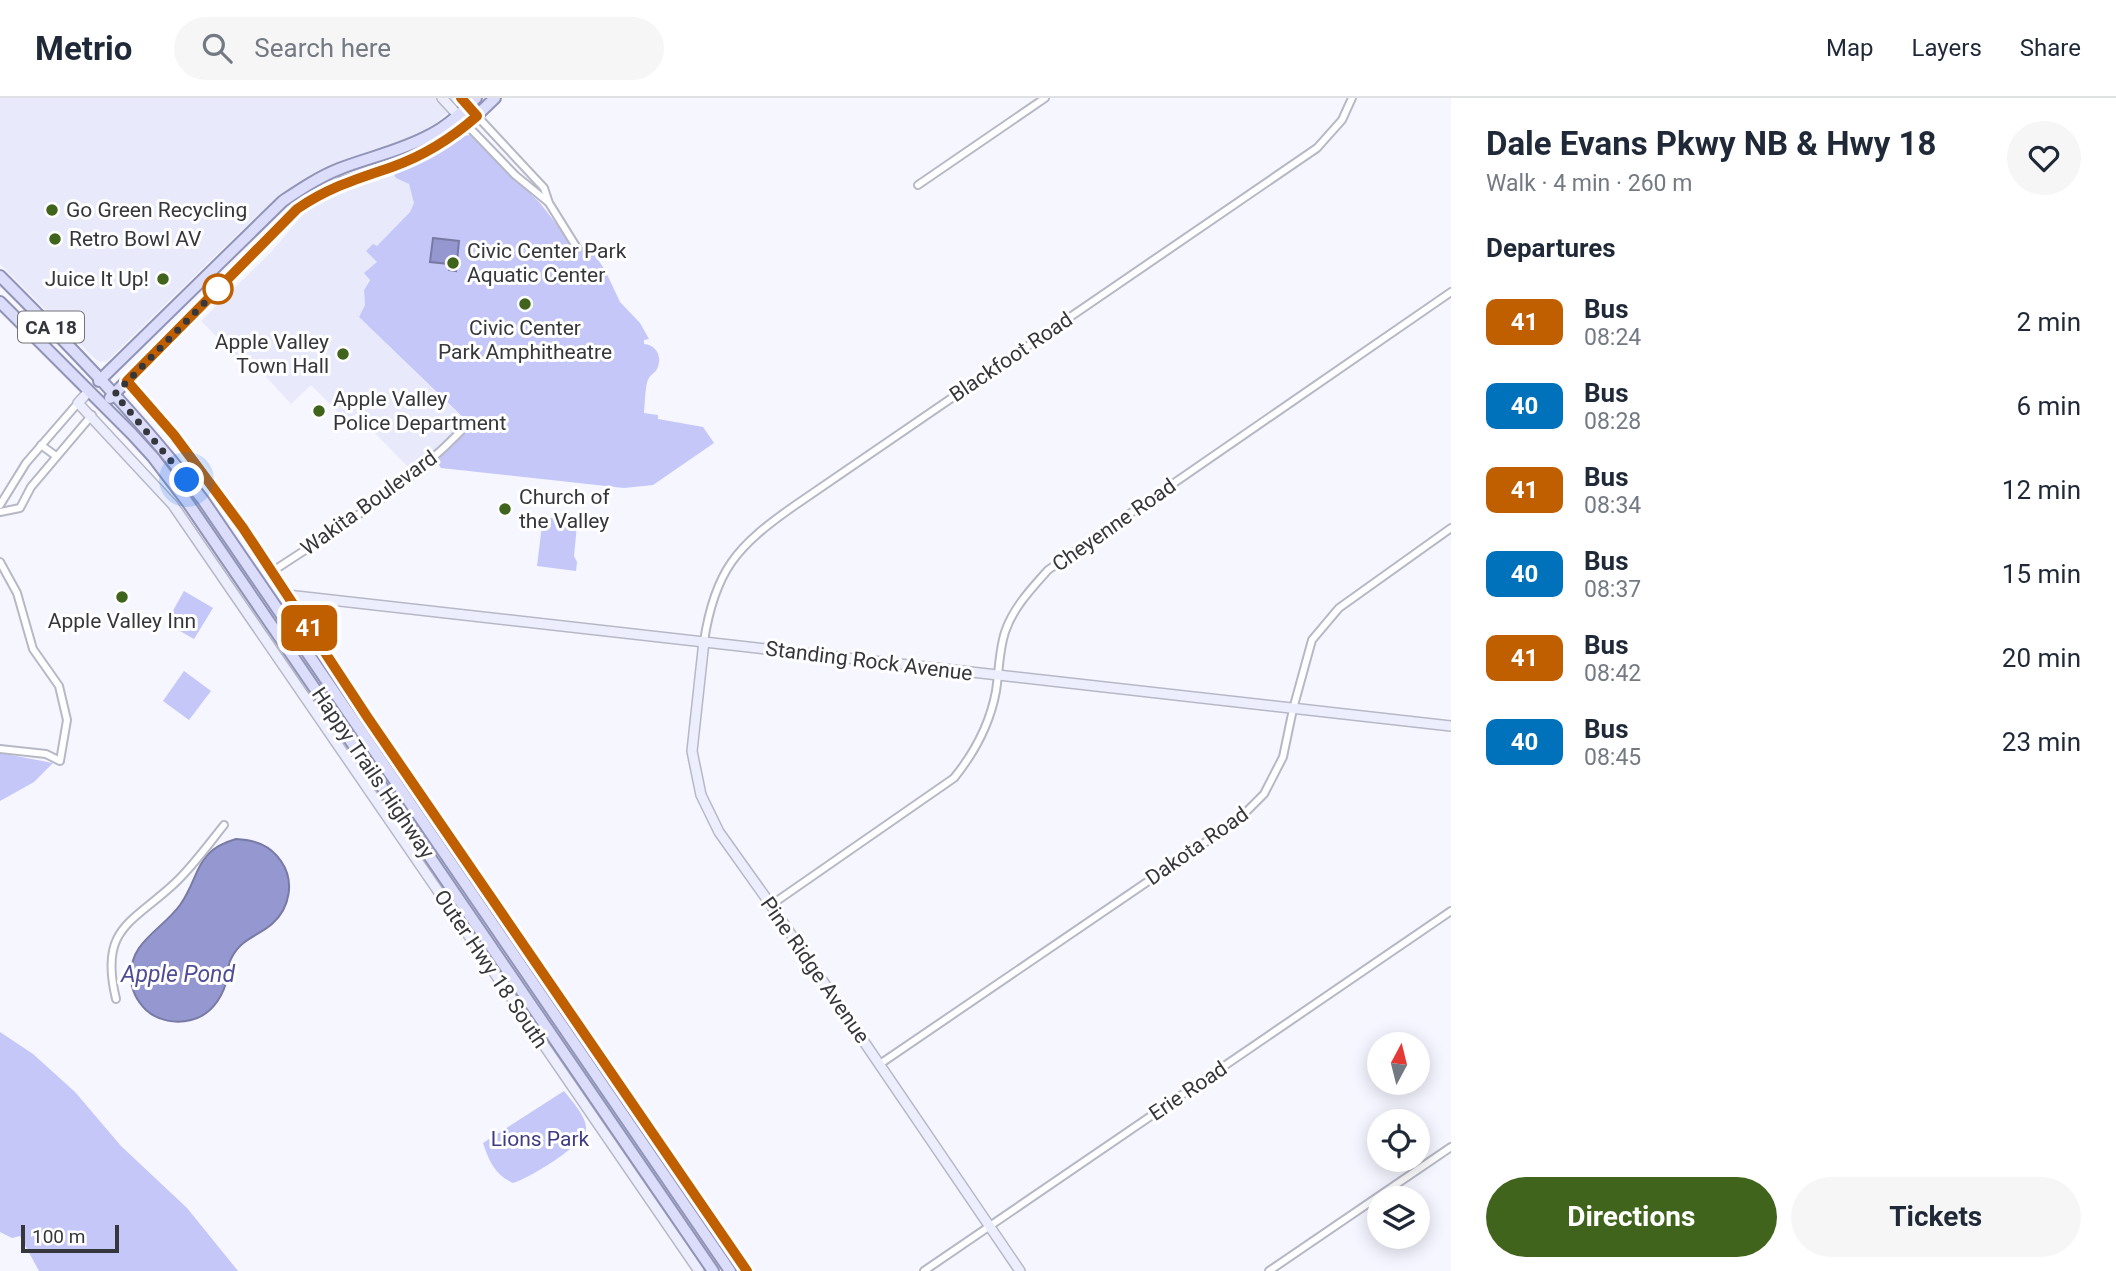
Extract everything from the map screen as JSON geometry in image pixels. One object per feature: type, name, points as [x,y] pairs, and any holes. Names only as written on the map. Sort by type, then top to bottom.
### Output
[{"type":"main road","points":[[103,405],[297,209],[342,183],[416,157],[453,136],[495,98]]},
{"type":"main road","points":[[89,391],[283,201],[318,178],[401,149],[432,134],[458,116],[468,101]]},
{"type":"main road","name":"Happy Trails Highway","points":[[0,276],[102,378],[144,425],[203,500],[730,1271]]},
{"type":"main road","name":"Happy Trails Highway","points":[[0,302],[153,457],[188,503],[713,1271]]},
{"type":"street","points":[[442,98],[515,175],[549,203]]},
{"type":"street","points":[[918,185],[1045,98]]},
{"type":"street","name":"Blackfoot Road","points":[[704,641],[708,614],[726,567],[750,538],[1317,148],[1342,120],[1352,98]]},
{"type":"street","points":[[468,101],[477,116],[544,188],[549,203],[576,248]]},
{"type":"street","name":"Cheyenne Road","points":[[771,905],[954,778],[971,755],[986,726],[1005,633],[1022,598],[1048,570],[1451,292]]},
{"type":"street","points":[[127,381],[211,482],[273,571],[368,718],[747,1271]]},
{"type":"street","points":[[0,505],[41,445],[89,391]]},
{"type":"street","name":"Outer Hwy 18 South","points":[[78,402],[173,505],[699,1271]]},
{"type":"street","points":[[0,512],[20,508],[56,456],[103,405]]},
{"type":"street","name":"Wakita Boulevard","points":[[273,571],[381,499],[438,455],[461,431]]},
{"type":"street","points":[[41,445],[56,456]]},
{"type":"street","name":"Dakota Road","points":[[880,1064],[1238,820],[1255,805],[1275,775],[1283,757],[1312,640],[1339,608],[1451,528]]},
{"type":"street","points":[[0,562],[17,593],[33,649],[59,686],[67,720],[60,761],[46,754],[0,748]]},
{"type":"street","name":"Standing Rock Avenue","points":[[287,594],[1451,726]]},
{"type":"street","name":"Pine Ridge Avenue","points":[[704,641],[692,751],[701,795],[719,832],[1020,1271]]},
{"type":"street","points":[[116,999],[111,976],[113,957],[116,942],[126,924],[173,886],[224,825]]},
{"type":"street","name":"Erie Road","points":[[924,1271],[1451,911]]},
{"type":"street","points":[[1269,1271],[1451,1147]]},
{"type":"shaded area","points":[[0,98],[465,98],[431,127],[402,143],[324,168],[284,193],[250,222],[107,361],[100,362],[0,264]]},
{"type":"shaded area","points":[[394,175],[409,184],[414,203],[410,212],[377,247],[377,262],[364,290],[365,305],[359,317],[466,421],[437,451],[412,471],[356,414],[346,420],[311,385],[291,404],[256,366],[251,371],[201,321],[271,252],[306,211],[334,195]]},
{"type":"green space","points":[[470,135],[540,203],[568,239],[575,236],[582,247],[588,245],[605,270],[620,302],[640,323],[649,339],[644,340],[644,344],[655,349],[659,356],[657,369],[648,381],[644,413],[658,415],[658,419],[703,427],[714,443],[653,485],[624,488],[441,468],[436,461],[471,425],[359,317],[365,305],[364,290],[370,280],[364,273],[377,262],[366,251],[373,244],[377,246],[410,212],[414,203],[409,184],[396,178],[393,172],[440,151],[463,136]]},
{"type":"green space","points":[[543,517],[573,521],[577,525],[574,556],[577,562],[576,571],[537,566]]},
{"type":"green space","points":[[184,591],[213,608],[194,639],[166,623]]},
{"type":"green space","points":[[184,671],[211,691],[189,720],[163,701]]},
{"type":"green space","points":[[0,753],[53,763],[34,782],[0,801]]},
{"type":"green space","points":[[0,1032],[33,1054],[75,1092],[121,1146],[187,1208],[238,1271],[39,1271],[20,1236],[12,1238],[0,1232]]},
{"type":"green space","name":"Lions Park","points":[[564,1091],[584,1119],[586,1129],[583,1135],[567,1152],[543,1168],[513,1183],[507,1180],[494,1167],[483,1143]]},
{"type":"water","points":[[433,238],[459,241],[456,271],[449,270],[449,264],[430,262]]},
{"type":"water","name":"Apple Pond","points":[[236,839],[262,844],[281,861],[289,886],[283,910],[272,924],[236,951],[229,963],[224,989],[209,1011],[185,1021],[167,1021],[156,1017],[137,999],[133,990],[131,977],[135,955],[148,937],[180,905],[205,857],[222,844]]},
{"type":"bus line","name":"41","points":[[461,98],[477,116],[467,125],[416,157],[342,183],[297,209],[127,381],[211,482],[273,571],[368,718],[747,1271]]},
{"type":"place","name":"Go Green Recycling","points":[[52,210]]},
{"type":"place","name":"Retro Bowl AV","points":[[55,239]]},
{"type":"place","name":"Civic Center Park Aquatic Center","points":[[453,263]]},
{"type":"place","name":"Juice It Up!","points":[[163,279]]},
{"type":"place","name":"Civic Center Park Amphitheatre","points":[[525,304]]},
{"type":"place","name":"Apple Valley Town Hall","points":[[343,354]]},
{"type":"place","name":"Apple Valley Police Department","points":[[319,411]]},
{"type":"place","name":"Church of the Valley","points":[[505,509]]},
{"type":"place","name":"Apple Valley Inn","points":[[122,597]]},
{"type":"route","points":[[187,480],[144,425],[115,394],[218,289]]}]
